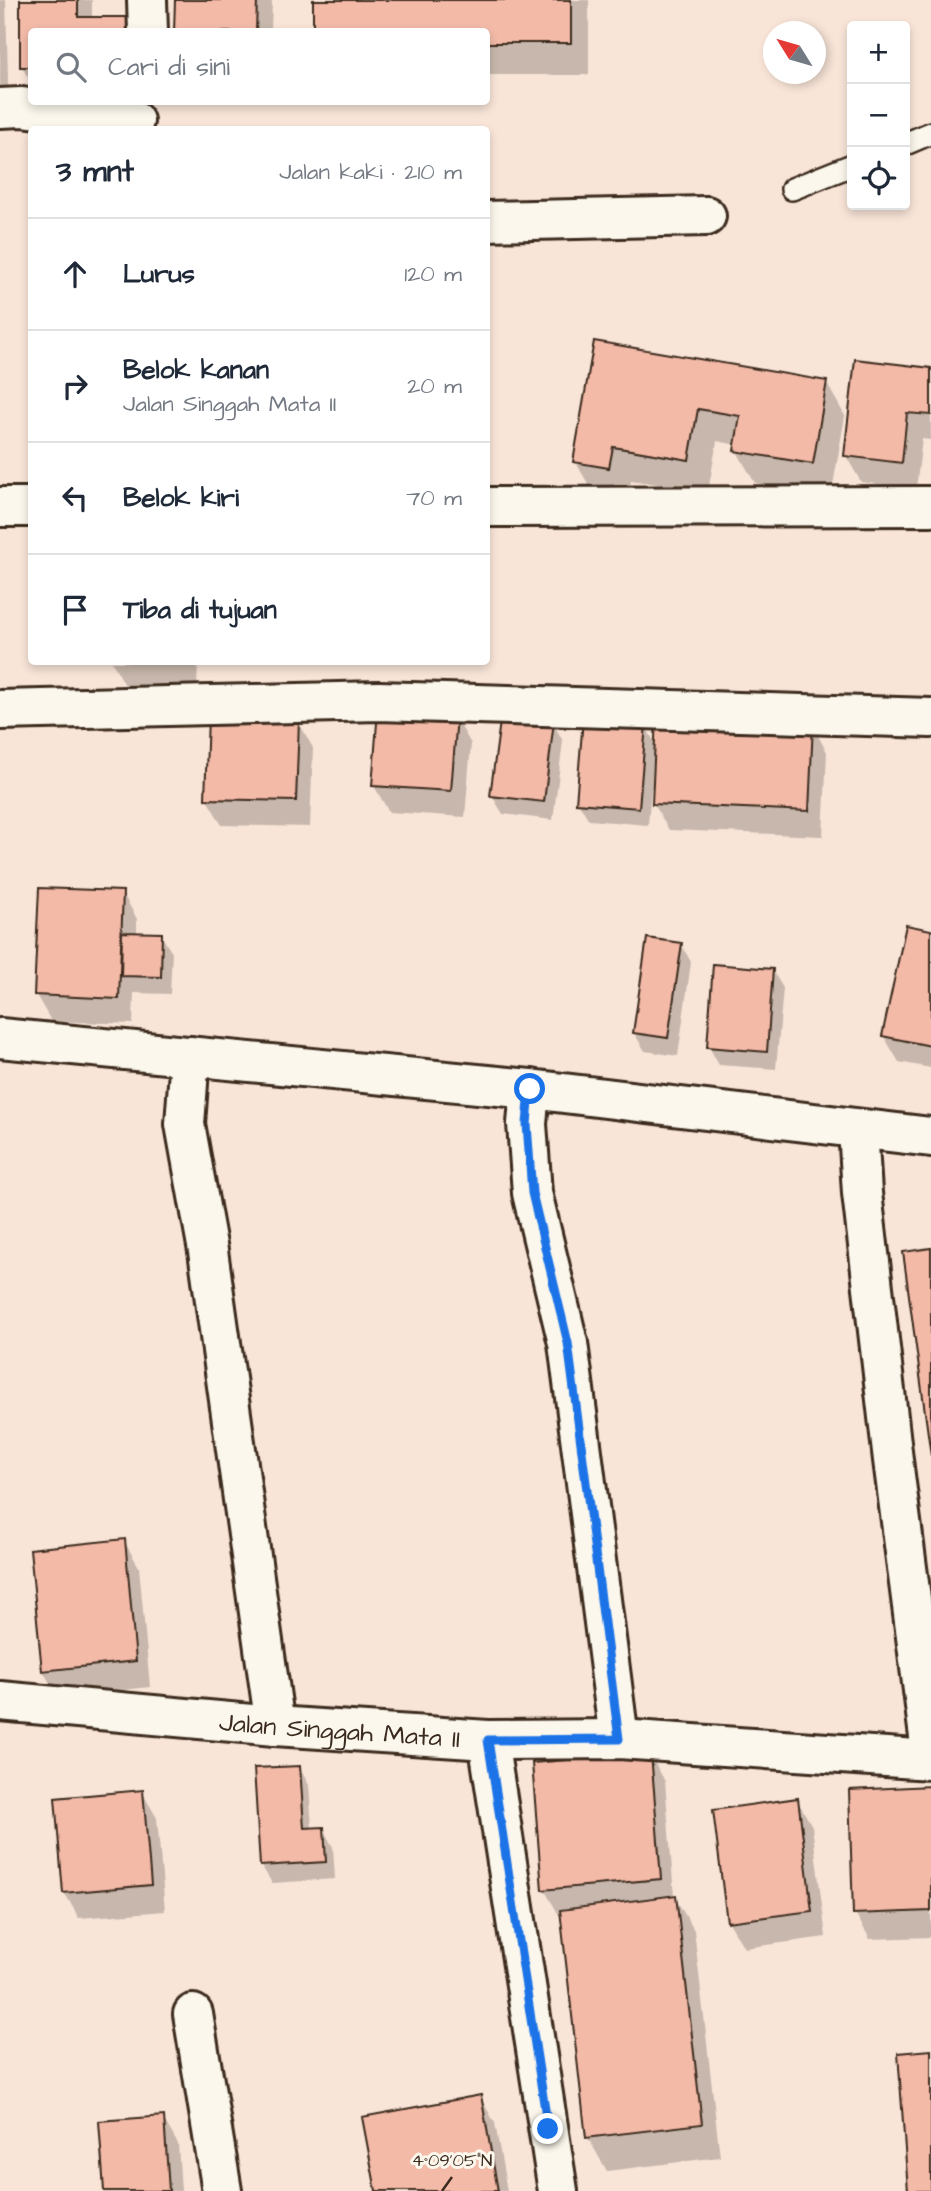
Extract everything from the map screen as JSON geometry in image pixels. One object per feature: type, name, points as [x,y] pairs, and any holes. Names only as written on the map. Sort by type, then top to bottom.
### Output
[{"type":"street","points":[[147,0],[148,28]]},
{"type":"street","points":[[0,108],[22,107],[136,117]]},
{"type":"street","points":[[490,221],[706,216]]},
{"type":"street","points":[[490,507],[931,506]]},
{"type":"street","points":[[0,507],[28,507]]},
{"type":"street","points":[[0,710],[379,701],[931,718]]},
{"type":"street","points":[[0,1038],[187,1089],[528,1124],[860,1141],[931,1137]]},
{"type":"street","points":[[187,1089],[275,1726]]},
{"type":"street","points":[[528,1124],[532,1193],[568,1343],[619,1739]]},
{"type":"street","points":[[860,1141],[862,1193],[931,1752]]},
{"type":"street","name":"Jalan Singgah Mata II","points":[[0,1701],[275,1726],[488,1740],[619,1739],[931,1760]]},
{"type":"street","points":[[488,1740],[558,2191]]},
{"type":"street","points":[[194,2014],[222,2191]]},
{"type":"lane","points":[[910,142],[931,133]]},
{"type":"lane","points":[[792,190],[847,167]]},
{"type":"building","points":[[20,0],[78,0],[78,17],[143,17],[143,28],[28,28],[28,67],[20,67]]},
{"type":"building","points":[[175,0],[257,0],[256,28],[174,28]]},
{"type":"building","points":[[313,0],[571,0],[571,43],[490,43],[490,28],[313,28]]},
{"type":"building","points":[[594,341],[827,381],[813,464],[734,451],[740,416],[698,409],[689,460],[613,447],[609,468],[573,462]]},
{"type":"building","points":[[855,359],[931,368],[931,415],[907,413],[902,463],[844,456]]},
{"type":"building","points":[[378,710],[457,716],[451,791],[372,786]]},
{"type":"building","points":[[501,714],[554,721],[544,802],[490,796]]},
{"type":"building","points":[[208,717],[299,720],[296,801],[205,799]]},
{"type":"building","points":[[656,717],[813,724],[809,811],[652,804]]},
{"type":"building","points":[[583,719],[646,724],[639,808],[576,803]]},
{"type":"building","points":[[39,888],[123,891],[119,999],[34,995]]},
{"type":"building","points":[[906,925],[931,930],[931,1046],[882,1036]]},
{"type":"building","points":[[122,932],[162,933],[161,977],[121,976]]},
{"type":"building","points":[[647,938],[682,943],[668,1038],[633,1033]]},
{"type":"building","points":[[713,964],[773,969],[767,1052],[707,1047]]},
{"type":"building","points":[[931,1248],[931,1456],[903,1252]]},
{"type":"building","points":[[125,1539],[136,1661],[42,1671],[30,1549]]},
{"type":"building","points":[[651,1753],[661,1879],[542,1890],[532,1763]]},
{"type":"building","points":[[300,1766],[304,1828],[324,1827],[326,1862],[260,1866],[254,1768]]},
{"type":"building","points":[[931,1786],[931,1911],[853,1914],[849,1790]]},
{"type":"building","points":[[143,1790],[151,1885],[63,1893],[55,1798]]},
{"type":"building","points":[[798,1798],[812,1911],[727,1922],[713,1810]]},
{"type":"building","points":[[676,1895],[702,2124],[586,2138],[560,1910]]},
{"type":"building","points":[[931,2050],[931,2191],[908,2191],[898,2053]]},
{"type":"building","points":[[481,2095],[498,2191],[376,2191],[362,2117]]},
{"type":"building","points":[[164,2116],[169,2191],[104,2191],[99,2121]]},
{"type":"route","points":[[530,1089],[527,1124],[532,1193],[568,1343],[619,1739],[488,1740],[548,2129]]}]
